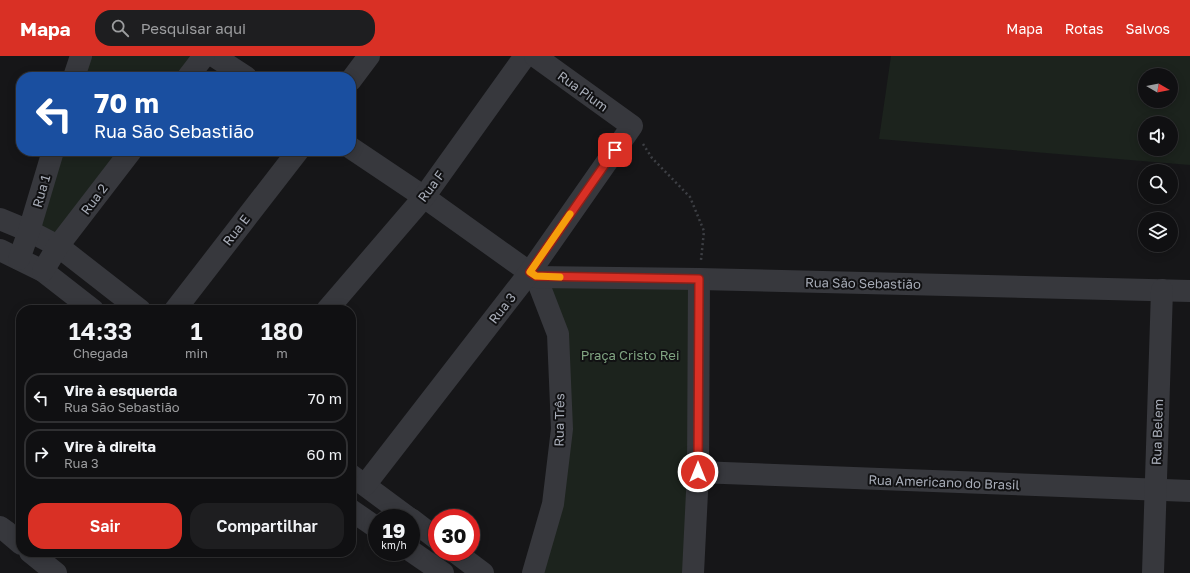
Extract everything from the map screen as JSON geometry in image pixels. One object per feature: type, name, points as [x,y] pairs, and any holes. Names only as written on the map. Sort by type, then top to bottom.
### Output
[{"type":"street","points":[[76,72],[81,56]]},
{"type":"street","points":[[192,72],[204,56]]},
{"type":"street","points":[[214,56],[238,72]]},
{"type":"street","points":[[356,73],[368,56]]},
{"type":"street","name":"Rua F","points":[[331,305],[424,197],[525,56]]},
{"type":"street","name":"Rua Pium","points":[[535,56],[632,126]]},
{"type":"street","name":"Rua 3","points":[[358,480],[533,274],[632,126]]},
{"type":"street","points":[[356,151],[424,197],[533,274]]},
{"type":"street","name":"Rua 1","points":[[10,255],[29,231],[52,156]]},
{"type":"street","name":"Rua 2","points":[[43,271],[58,246],[127,156]]},
{"type":"street","name":"Rua E","points":[[179,305],[294,156]]},
{"type":"street","points":[[0,219],[29,231],[58,246],[134,305]]},
{"type":"street","points":[[10,255],[43,271],[87,305]]},
{"type":"street","name":"Rua São Sebastião","points":[[533,274],[1190,291]]},
{"type":"street","name":"Rua Três","points":[[533,274],[558,334],[562,429],[553,504],[534,573]]},
{"type":"street","points":[[693,573],[698,472],[699,279]]},
{"type":"street","name":"Rua Belem","points":[[1153,573],[1162,290]]},
{"type":"street","name":"Rua Americano do Brasil","points":[[698,472],[1190,492]]},
{"type":"street","points":[[358,480],[397,509]]},
{"type":"street","points":[[356,513],[368,522]]},
{"type":"street","points":[[0,527],[16,540]]},
{"type":"street","points":[[420,557],[443,573]]},
{"type":"street","points":[[467,561],[483,573]]},
{"type":"path","points":[[632,126],[652,158],[690,197],[704,231],[699,279]]},
{"type":"green space","points":[[89,56],[196,56],[185,72],[84,72]]},
{"type":"green space","points":[[891,56],[1190,56],[1190,165],[879,139]]},
{"type":"green space","points":[[57,156],[122,156],[60,239],[36,225]]},
{"type":"green space","name":"Praça Cristo Rei","points":[[540,283],[701,288],[685,573],[539,573],[567,423]]},
{"type":"slow traffic","points":[[560,277],[536,276],[530,272],[570,214]]},
{"type":"route","points":[[615,150],[530,272],[536,276],[699,279],[698,472]]}]
